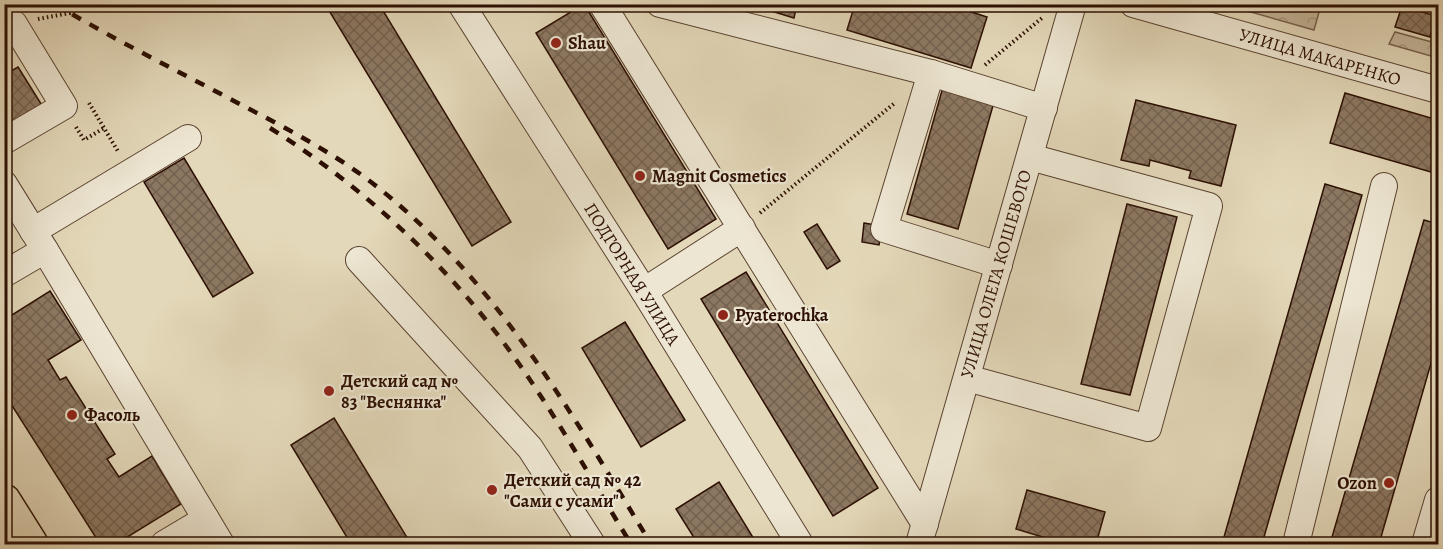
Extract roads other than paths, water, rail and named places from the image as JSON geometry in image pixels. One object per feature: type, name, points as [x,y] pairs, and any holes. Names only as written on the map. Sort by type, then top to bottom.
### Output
[{"type":"main road","points":[[6,509],[31,544]]},
{"type":"street","points":[[602,4],[742,228],[922,534]]},
{"type":"street","points":[[660,4],[931,73],[1044,108]]},
{"type":"street","name":"УЛИЦА МАКАРЕНКО","points":[[1133,4],[1438,90]]},
{"type":"street","name":"ПОДГОРНАЯ УЛИЦА","points":[[469,8],[800,544]]},
{"type":"street","name":"УЛИЦА ОЛЕГА КОШЕВОГО","points":[[922,534],[1044,108],[1062,8]]},
{"type":"street","points":[[4,141],[64,106],[14,24]]},
{"type":"street","points":[[931,73],[884,230],[999,265]]},
{"type":"street","points":[[4,274],[39,241],[188,138]]},
{"type":"street","points":[[967,378],[1148,428],[1209,206],[1030,157]]},
{"type":"street","points":[[4,184],[221,544]]},
{"type":"street","points":[[1296,544],[1384,186]]},
{"type":"street","points":[[644,291],[742,228]]},
{"type":"street","points":[[359,260],[530,448],[592,544]]},
{"type":"street","points":[[1425,544],[1438,500]]},
{"type":"street","points":[[164,544],[206,519]]},
{"type":"railway","points":[[55,4],[121,42],[316,146],[348,165],[409,214],[451,255],[525,345],[590,443],[651,544]]},
{"type":"railway","points":[[270,128],[301,148],[360,193],[415,242],[466,296],[510,351],[528,378],[631,544]]},
{"type":"place","name":"Shau","points":[[556,43]]},
{"type":"place","name":"Magnit Cosmetics","points":[[640,176]]},
{"type":"place","name":"Pyaterochka","points":[[723,315]]},
{"type":"place","name":"Детский сад № 83 \"Веснянка\"","points":[[329,391]]},
{"type":"place","name":"Фасоль","points":[[72,415]]},
{"type":"place","name":"Ozon","points":[[1389,483]]},
{"type":"place","name":"Детский сад № 42 \"Сами с усами\"","points":[[492,490]]}]
